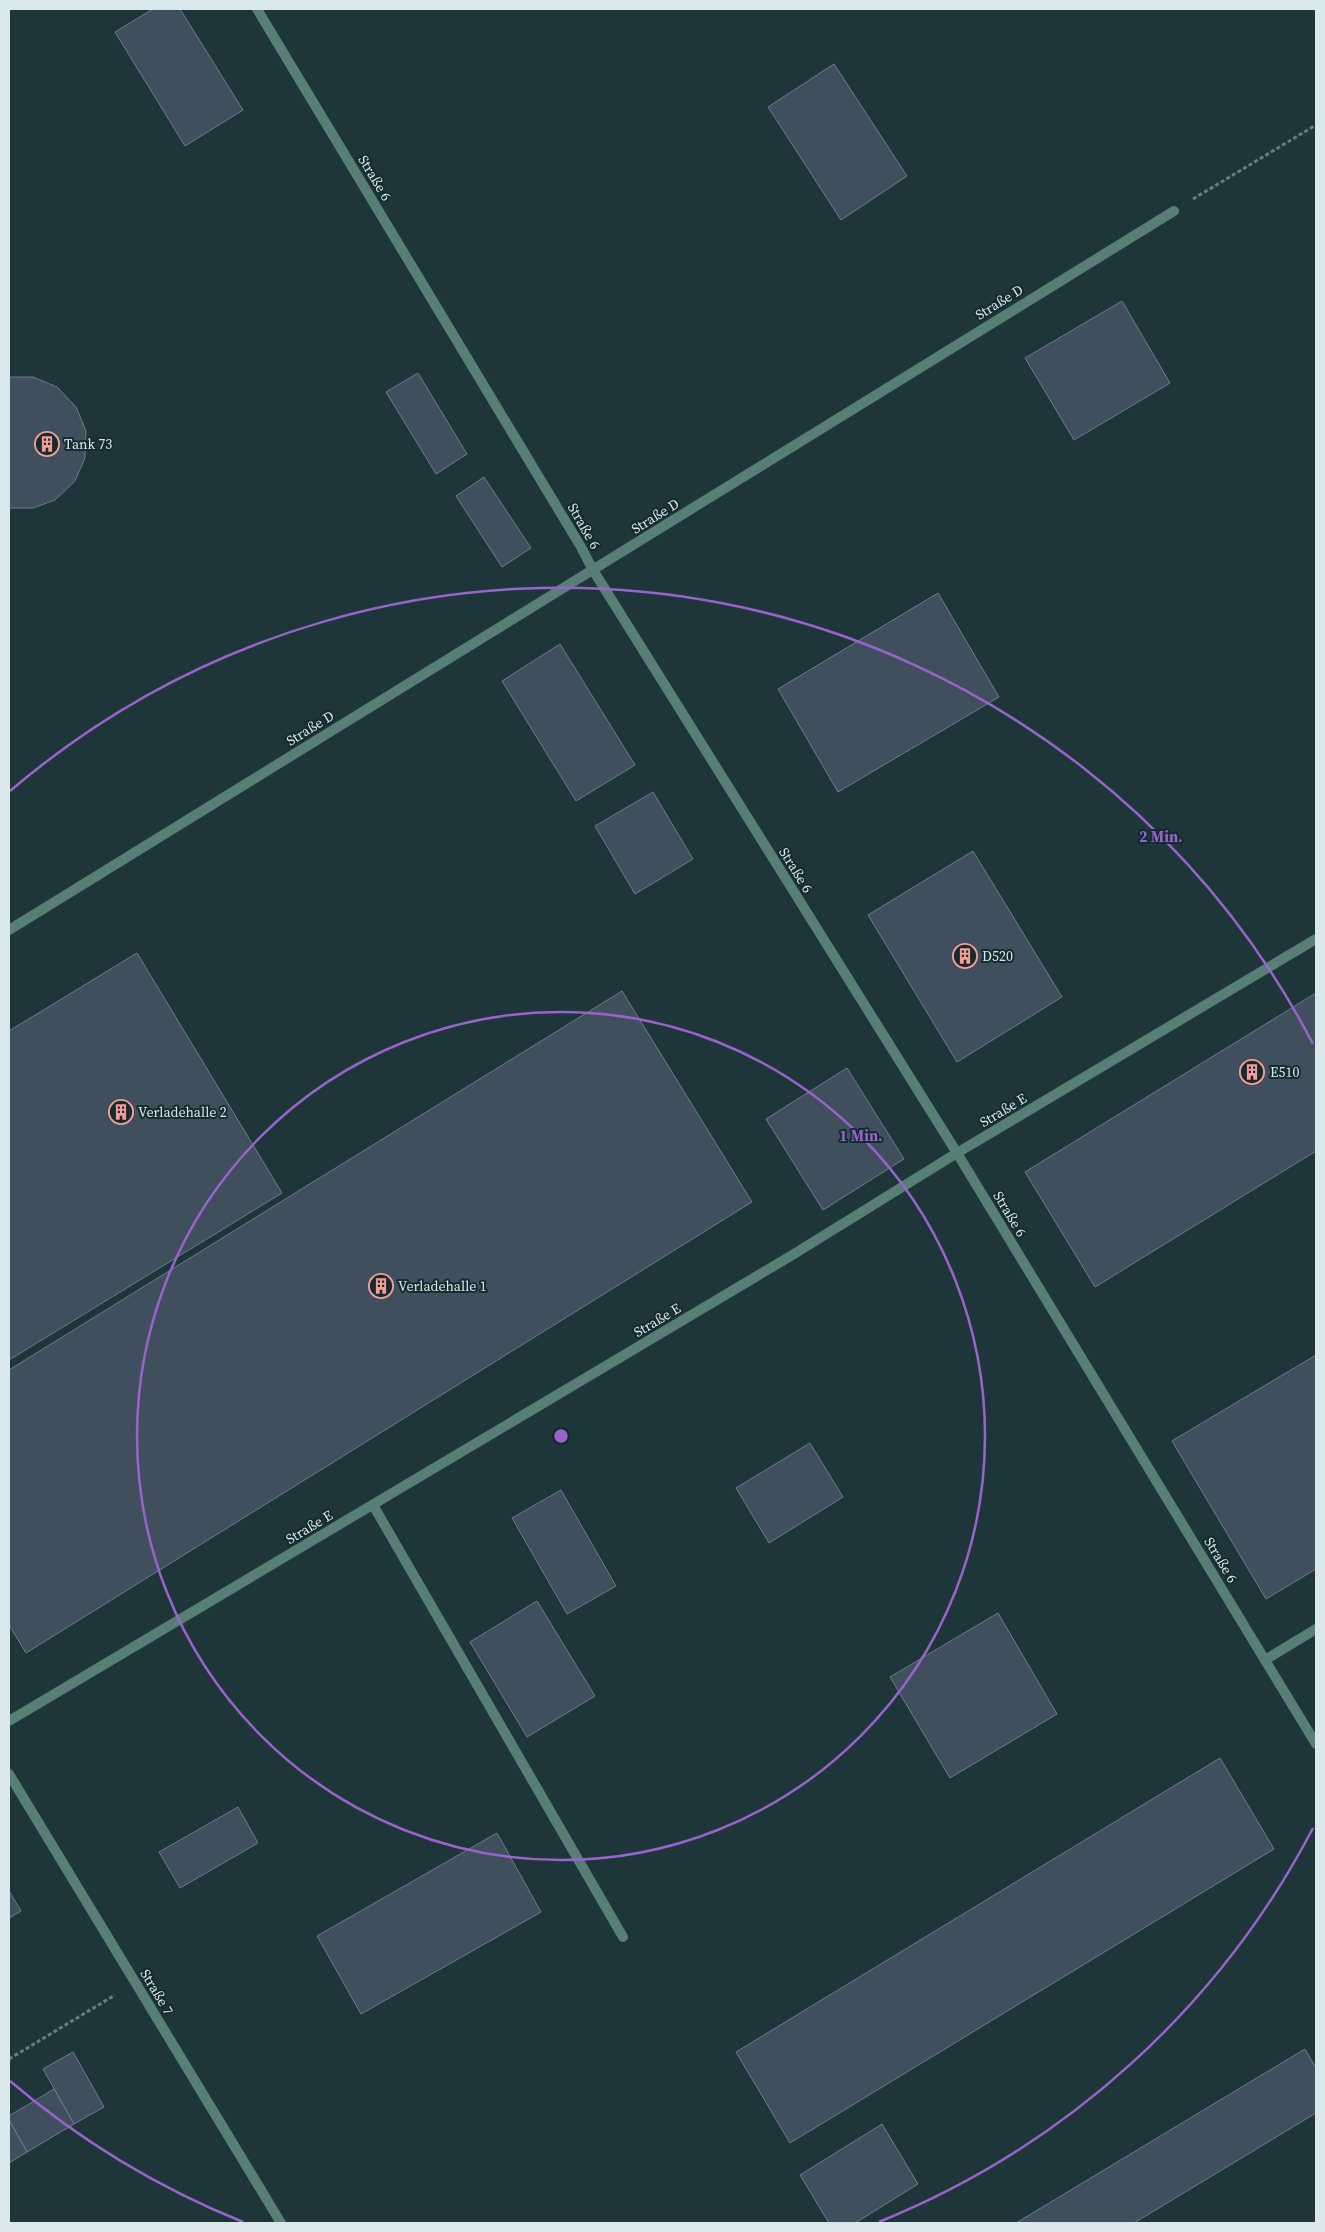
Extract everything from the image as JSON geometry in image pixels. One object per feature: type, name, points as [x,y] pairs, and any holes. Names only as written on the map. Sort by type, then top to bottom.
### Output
[{"type":"lane","name":"Straße 6","points":[[257,9],[571,530],[593,570],[957,1153],[1316,1744]]},
{"type":"lane","name":"Straße D","points":[[9,930],[1033,296],[1174,211]]},
{"type":"lane","name":"Straße E","points":[[9,1721],[786,1259],[957,1153],[1316,939]]},
{"type":"lane","points":[[373,1505],[624,1937]]},
{"type":"lane","points":[[1266,1660],[1316,1629]]},
{"type":"lane","name":"Straße 7","points":[[9,1774],[281,2223]]},
{"type":"path","points":[[1174,211],[1316,125]]},
{"type":"path","points":[[9,2059],[135,1983]]},
{"type":"building","points":[[153,9],[180,9],[243,110],[185,146],[115,32]]},
{"type":"building","points":[[834,64],[907,176],[841,220],[768,107]]},
{"type":"building","points":[[1122,301],[1170,383],[1074,440],[1025,358]]},
{"type":"building","points":[[418,373],[467,454],[436,474],[386,392]]},
{"type":"building","name":"Tank 73","points":[[9,377],[33,377],[57,387],[76,407],[86,431],[85,458],[75,481],[55,500],[33,508],[9,508]]},
{"type":"building","points":[[484,477],[531,548],[502,567],[456,496]]},
{"type":"building","points":[[938,593],[999,697],[838,792],[778,689]]},
{"type":"building","points":[[560,644],[635,765],[576,801],[502,681]]},
{"type":"building","points":[[653,792],[693,859],[635,894],[595,826]]},
{"type":"building","name":"D520","points":[[973,851],[1062,997],[957,1062],[868,915]]},
{"type":"building","name":"Verladehalle 2","points":[[137,953],[282,1193],[9,1360],[9,1031]]},
{"type":"building","name":"Verladehalle 1","points":[[622,991],[752,1202],[26,1653],[9,1625],[9,1370]]},
{"type":"building","name":"E510","points":[[1316,993],[1316,1151],[1095,1287],[1025,1172]]},
{"type":"building","points":[[847,1068],[904,1159],[823,1210],[766,1119]]},
{"type":"building","points":[[1316,1355],[1316,1569],[1266,1599],[1172,1441]]},
{"type":"building","points":[[810,1443],[843,1497],[769,1543],[736,1488]]},
{"type":"building","points":[[561,1490],[616,1586],[567,1614],[512,1518]]},
{"type":"building","points":[[537,1601],[595,1696],[527,1737],[470,1642]]},
{"type":"building","points":[[998,1613],[1057,1714],[950,1778],[890,1677]]},
{"type":"building","points":[[1220,1758],[1274,1849],[790,2143],[736,2052]]},
{"type":"building","points":[[238,1807],[258,1843],[180,1888],[159,1852]]},
{"type":"building","points":[[497,1833],[541,1912],[361,2014],[317,1936]]},
{"type":"building","points":[[9,1891],[21,1911],[9,1918]]},
{"type":"building","points":[[1305,2049],[1316,2068],[1316,2113],[1134,2223],[1016,2223]]},
{"type":"building","points":[[73,2052],[104,2107],[74,2124],[43,2069]]},
{"type":"building","points":[[54,2089],[74,2124],[27,2152],[9,2120],[9,2116]]},
{"type":"building","points":[[9,2120],[27,2152],[9,2163]]},
{"type":"building","points":[[882,2124],[918,2184],[855,2223],[829,2223],[800,2175]]},
{"type":"place","name":"Tank 73","points":[[47,444]]},
{"type":"place","name":"D520","points":[[965,956]]},
{"type":"place","name":"E510","points":[[1252,1072]]},
{"type":"place","name":"Verladehalle 2","points":[[121,1112]]},
{"type":"place","name":"Verladehalle 1","points":[[381,1286]]}]
